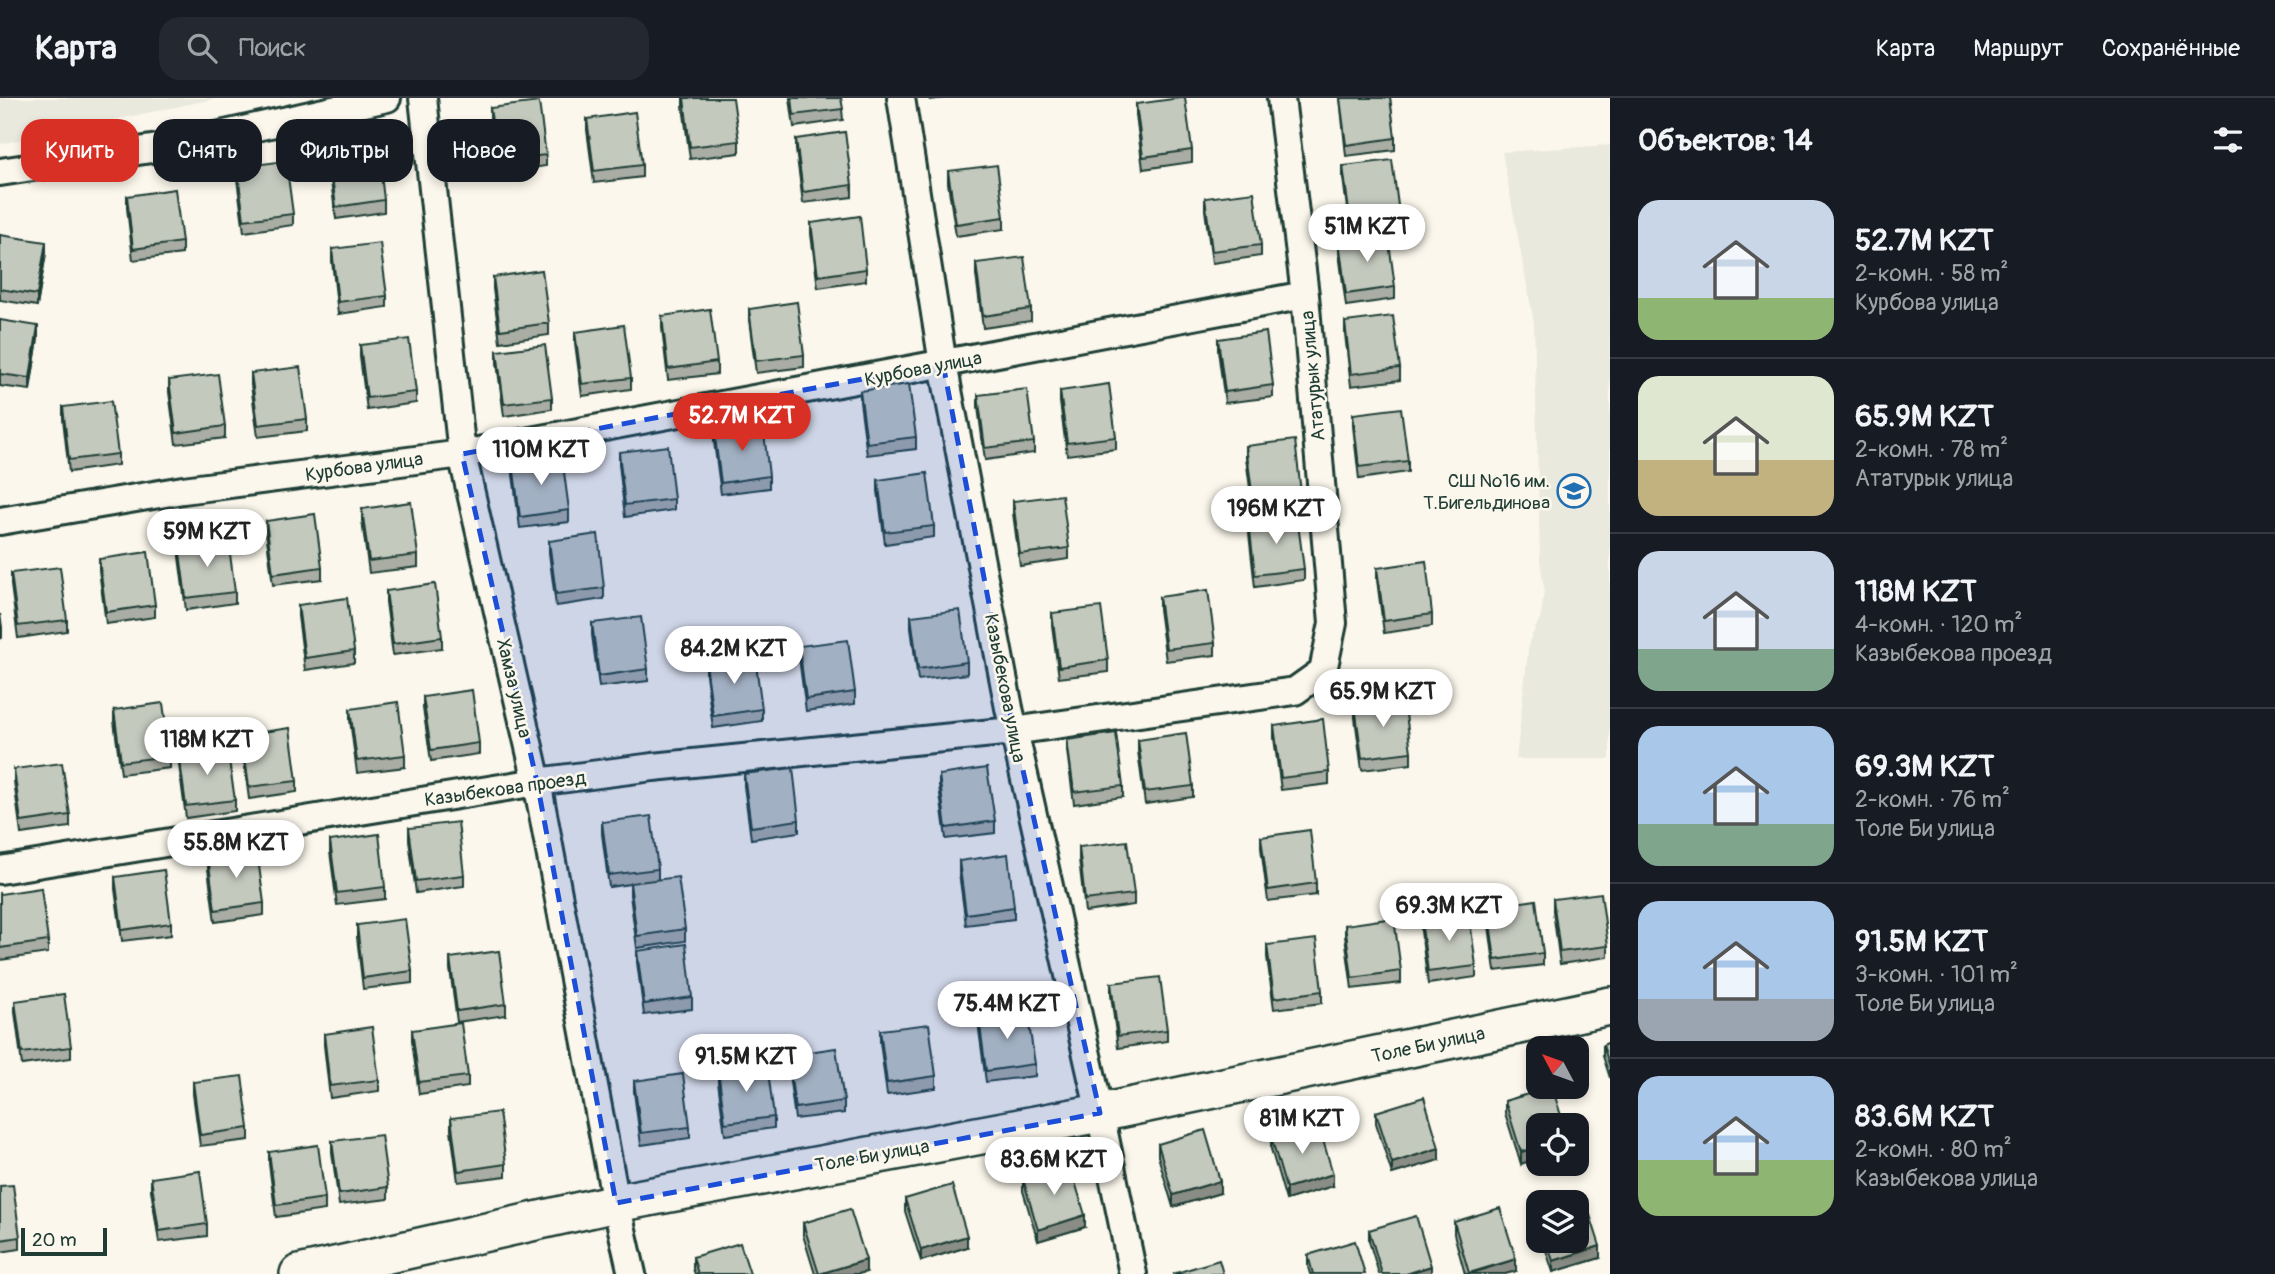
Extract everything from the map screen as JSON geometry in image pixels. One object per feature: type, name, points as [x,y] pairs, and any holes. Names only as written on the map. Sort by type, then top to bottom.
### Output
[{"type":"street","points":[[0,172],[172,146],[387,98]]},
{"type":"street","name":"Хамза улица","points":[[422,98],[462,454],[537,782],[616,1203],[632,1274]]},
{"type":"street","name":"Казыбекова улица","points":[[901,98],[943,364],[1013,731],[1100,1113],[1133,1274]]},
{"type":"street","name":"Ататурык улица","points":[[1013,731],[1295,691],[1323,671],[1333,623],[1305,295],[1281,98]]},
{"type":"street","name":"Курбова улица","points":[[0,521],[183,490],[462,454],[1305,295]]},
{"type":"street","name":"Казыбекова проезд","points":[[0,870],[537,782],[653,767],[1013,731]]},
{"type":"street","name":"Толе Би улица","points":[[299,1274],[616,1203],[1100,1113],[1610,1006]]},
{"type":"highlighted area","points":[[943,364],[1009,708],[1100,1113],[616,1203],[537,782],[462,454]]},
{"type":"shaded area","points":[[0,98],[218,98],[118,119],[21,119],[21,140],[0,144]]},
{"type":"shaded area","name":"СШ №16 им. Т.Бигельдинова","points":[[1610,145],[1610,759],[1516,759],[1529,642],[1541,616],[1544,588],[1540,560],[1534,323],[1502,152]]},
{"type":"building","points":[[684,98],[733,98],[739,141],[690,147]]},
{"type":"building","points":[[792,98],[841,98],[843,109],[794,115]]},
{"type":"building","points":[[1185,98],[1192,150],[1143,157],[1136,104]]},
{"type":"building","points":[[1340,98],[1390,98],[1395,138],[1346,145]]},
{"type":"building","points":[[539,102],[546,155],[540,156],[540,119],[492,119],[490,108]]},
{"type":"building","points":[[635,112],[642,165],[594,171],[587,119]]},
{"type":"building","points":[[845,132],[852,185],[803,192],[796,139]]},
{"type":"building","points":[[1392,160],[1399,213],[1350,219],[1343,166]]},
{"type":"building","points":[[276,162],[276,182],[289,182],[293,214],[244,220],[239,182],[262,182],[262,164]]},
{"type":"building","points":[[997,165],[1004,217],[956,224],[948,171]]},
{"type":"building","points":[[333,182],[382,182],[384,200],[336,207]]},
{"type":"building","points":[[175,189],[182,242],[133,249],[127,196]]},
{"type":"building","points":[[1254,192],[1261,245],[1212,251],[1205,198]]},
{"type":"building","points":[[860,216],[866,269],[818,276],[811,223]]},
{"type":"building","points":[[0,235],[46,242],[37,295],[0,289]]},
{"type":"building","points":[[1388,235],[1395,287],[1346,294],[1339,241]]},
{"type":"building","points":[[380,243],[387,296],[338,302],[332,249]]},
{"type":"building","points":[[1024,257],[1031,309],[983,316],[976,263]]},
{"type":"building","points":[[542,270],[549,323],[500,330],[493,277]]},
{"type":"building","points":[[797,302],[804,355],[756,361],[749,309]]},
{"type":"building","points":[[710,309],[717,362],[668,369],[662,316]]},
{"type":"building","points":[[1393,316],[1400,368],[1351,374],[1345,322]]},
{"type":"building","points":[[0,320],[38,326],[30,378],[0,374]]},
{"type":"building","points":[[624,325],[631,378],[582,384],[575,332]]},
{"type":"building","points":[[1266,332],[1273,385],[1225,392],[1218,339]]},
{"type":"building","points":[[409,339],[416,392],[367,398],[360,345]]},
{"type":"building","points":[[545,345],[552,398],[504,404],[497,351]]},
{"type":"building","points":[[300,367],[307,419],[258,425],[251,373]]},
{"type":"building","points":[[218,374],[225,426],[176,433],[169,380]]},
{"type":"building","points":[[909,384],[916,437],[867,443],[860,391]]},
{"type":"building","points":[[1109,384],[1116,437],[1067,443],[1060,391]]},
{"type":"building","points":[[1027,389],[1034,442],[985,448],[978,395]]},
{"type":"building","points":[[111,401],[118,454],[69,460],[63,407]]},
{"type":"building","points":[[1401,408],[1408,461],[1359,467],[1353,414]]},
{"type":"building","points":[[763,424],[769,476],[721,483],[714,430]]},
{"type":"building","points":[[1295,440],[1301,493],[1253,500],[1246,446]]},
{"type":"building","points":[[668,446],[674,499],[625,505],[619,452]]},
{"type":"building","points":[[562,457],[569,510],[520,517],[513,464]]},
{"type":"building","points":[[927,473],[934,526],[885,532],[878,480]]},
{"type":"building","points":[[1062,495],[1069,548],[1020,554],[1013,501]]},
{"type":"building","points":[[411,502],[418,555],[369,561],[362,509]]},
{"type":"building","points":[[315,514],[322,567],[273,574],[266,521]]},
{"type":"building","points":[[1297,516],[1304,569],[1255,575],[1249,522]]},
{"type":"building","points":[[598,534],[604,588],[556,594],[549,541]]},
{"type":"building","points":[[228,539],[235,592],[186,598],[179,546]]},
{"type":"building","points":[[148,552],[155,605],[106,612],[99,559]]},
{"type":"building","points":[[1426,561],[1432,614],[1384,621],[1377,568]]},
{"type":"building","points":[[60,567],[67,620],[18,626],[11,573]]},
{"type":"building","points":[[435,584],[442,637],[393,644],[386,591]]},
{"type":"building","points":[[1208,590],[1215,643],[1166,649],[1159,597]]},
{"type":"building","points":[[347,598],[354,651],[305,658],[298,605]]},
{"type":"building","points":[[1101,607],[1108,660],[1059,667],[1052,613]]},
{"type":"building","points":[[960,610],[967,662],[918,669],[911,616]]},
{"type":"building","points":[[641,617],[648,669],[599,676],[592,623]]},
{"type":"building","points":[[848,640],[855,692],[806,699],[799,646]]},
{"type":"building","points":[[755,657],[762,709],[713,716],[706,663]]},
{"type":"building","points":[[472,690],[479,743],[431,750],[423,697]]},
{"type":"building","points":[[1404,699],[1411,752],[1362,758],[1355,706]]},
{"type":"building","points":[[398,702],[405,755],[357,761],[350,709]]},
{"type":"building","points":[[163,703],[170,756],[121,762],[114,710]]},
{"type":"building","points":[[1323,719],[1329,772],[1281,778],[1274,726]]},
{"type":"building","points":[[290,728],[297,781],[249,787],[242,735]]},
{"type":"building","points":[[1116,733],[1123,786],[1074,792],[1067,740]]},
{"type":"building","points":[[1186,733],[1193,786],[1145,792],[1138,740]]},
{"type":"building","points":[[227,747],[235,800],[186,806],[179,754]]},
{"type":"building","points":[[62,763],[70,815],[21,822],[14,769]]},
{"type":"building","points":[[793,768],[799,820],[751,827],[744,774]]},
{"type":"building","points":[[987,768],[995,821],[946,828],[939,775]]},
{"type":"building","points":[[651,816],[658,869],[609,875],[602,822]]},
{"type":"building","points":[[458,822],[464,875],[416,881],[409,828]]},
{"type":"building","points":[[1310,830],[1316,883],[1268,890],[1261,837]]},
{"type":"building","points":[[379,834],[385,887],[337,893],[330,841]]},
{"type":"building","points":[[1127,841],[1134,894],[1085,900],[1079,847]]},
{"type":"building","points":[[257,851],[264,903],[215,910],[208,857]]},
{"type":"building","points":[[1008,854],[1014,907],[966,914],[959,861]]},
{"type":"building","points":[[164,870],[171,923],[122,930],[115,877]]},
{"type":"building","points":[[678,877],[685,929],[637,936],[630,883]]},
{"type":"building","points":[[41,888],[48,941],[0,948],[0,894]]},
{"type":"building","points":[[1601,893],[1608,946],[1560,952],[1553,899]]},
{"type":"building","points":[[1536,900],[1543,953],[1495,960],[1488,907]]},
{"type":"building","points":[[1469,913],[1476,966],[1428,972],[1421,920]]},
{"type":"building","points":[[1394,918],[1401,971],[1352,978],[1345,925]]},
{"type":"building","points":[[405,919],[412,971],[363,978],[357,925]]},
{"type":"building","points":[[1316,939],[1322,991],[1274,998],[1267,945]]},
{"type":"building","points":[[686,944],[692,997],[644,1004],[637,951]]},
{"type":"building","points":[[499,951],[506,1004],[457,1011],[450,958]]},
{"type":"building","points":[[1160,977],[1167,1030],[1118,1036],[1111,983]]},
{"type":"building","points":[[64,994],[71,1047],[22,1053],[15,1001]]},
{"type":"building","points":[[1027,1011],[1035,1064],[986,1071],[979,1018]]},
{"type":"building","points":[[461,1023],[468,1076],[419,1082],[412,1030]]},
{"type":"building","points":[[929,1024],[936,1076],[887,1083],[880,1030]]},
{"type":"building","points":[[372,1027],[379,1080],[330,1086],[324,1034]]},
{"type":"building","points":[[1610,1042],[1610,1067],[1603,1045]]},
{"type":"building","points":[[836,1048],[844,1101],[795,1108],[788,1055]]},
{"type":"building","points":[[767,1064],[774,1117],[725,1123],[718,1070]]},
{"type":"building","points":[[683,1074],[690,1127],[641,1133],[634,1081]]},
{"type":"building","points":[[242,1076],[249,1128],[200,1135],[193,1082]]},
{"type":"building","points":[[1526,1095],[1526,1099],[1556,1099],[1560,1113],[1526,1113],[1526,1151],[1521,1152],[1505,1101]]},
{"type":"building","points":[[1424,1097],[1439,1148],[1392,1163],[1376,1112]]},
{"type":"building","points":[[499,1112],[506,1164],[458,1171],[451,1118]]},
{"type":"building","points":[[1318,1123],[1333,1174],[1286,1188],[1271,1137]]},
{"type":"building","points":[[1205,1130],[1220,1181],[1173,1195],[1158,1144]]},
{"type":"building","points":[[381,1135],[388,1187],[339,1194],[332,1141]]},
{"type":"building","points":[[318,1145],[325,1198],[276,1205],[269,1152]]},
{"type":"building","points":[[1070,1165],[1085,1215],[1038,1230],[1023,1179]]},
{"type":"building","points":[[200,1171],[207,1224],[159,1231],[151,1178]]},
{"type":"building","points":[[13,1185],[20,1237],[0,1240],[0,1186]]},
{"type":"building","points":[[952,1185],[967,1236],[921,1250],[905,1199]]},
{"type":"building","points":[[1500,1208],[1516,1259],[1469,1273],[1454,1222]]},
{"type":"building","points":[[850,1209],[866,1260],[819,1274],[803,1223]]},
{"type":"building","points":[[1589,1212],[1600,1246],[1589,1250]]},
{"type":"building","points":[[1416,1216],[1431,1266],[1406,1274],[1382,1274],[1369,1230]]},
{"type":"building","points":[[1355,1241],[1365,1274],[1313,1274],[1308,1255]]},
{"type":"building","points":[[740,1243],[750,1274],[698,1274],[693,1257]]},
{"type":"building","points":[[1551,1253],[1578,1253],[1553,1261]]},
{"type":"building","points":[[1219,1260],[1223,1274],[1173,1274]]},
{"type":"place","name":"СШ №16 им. Т.Бигельдинова","points":[[1574,491]]}]
